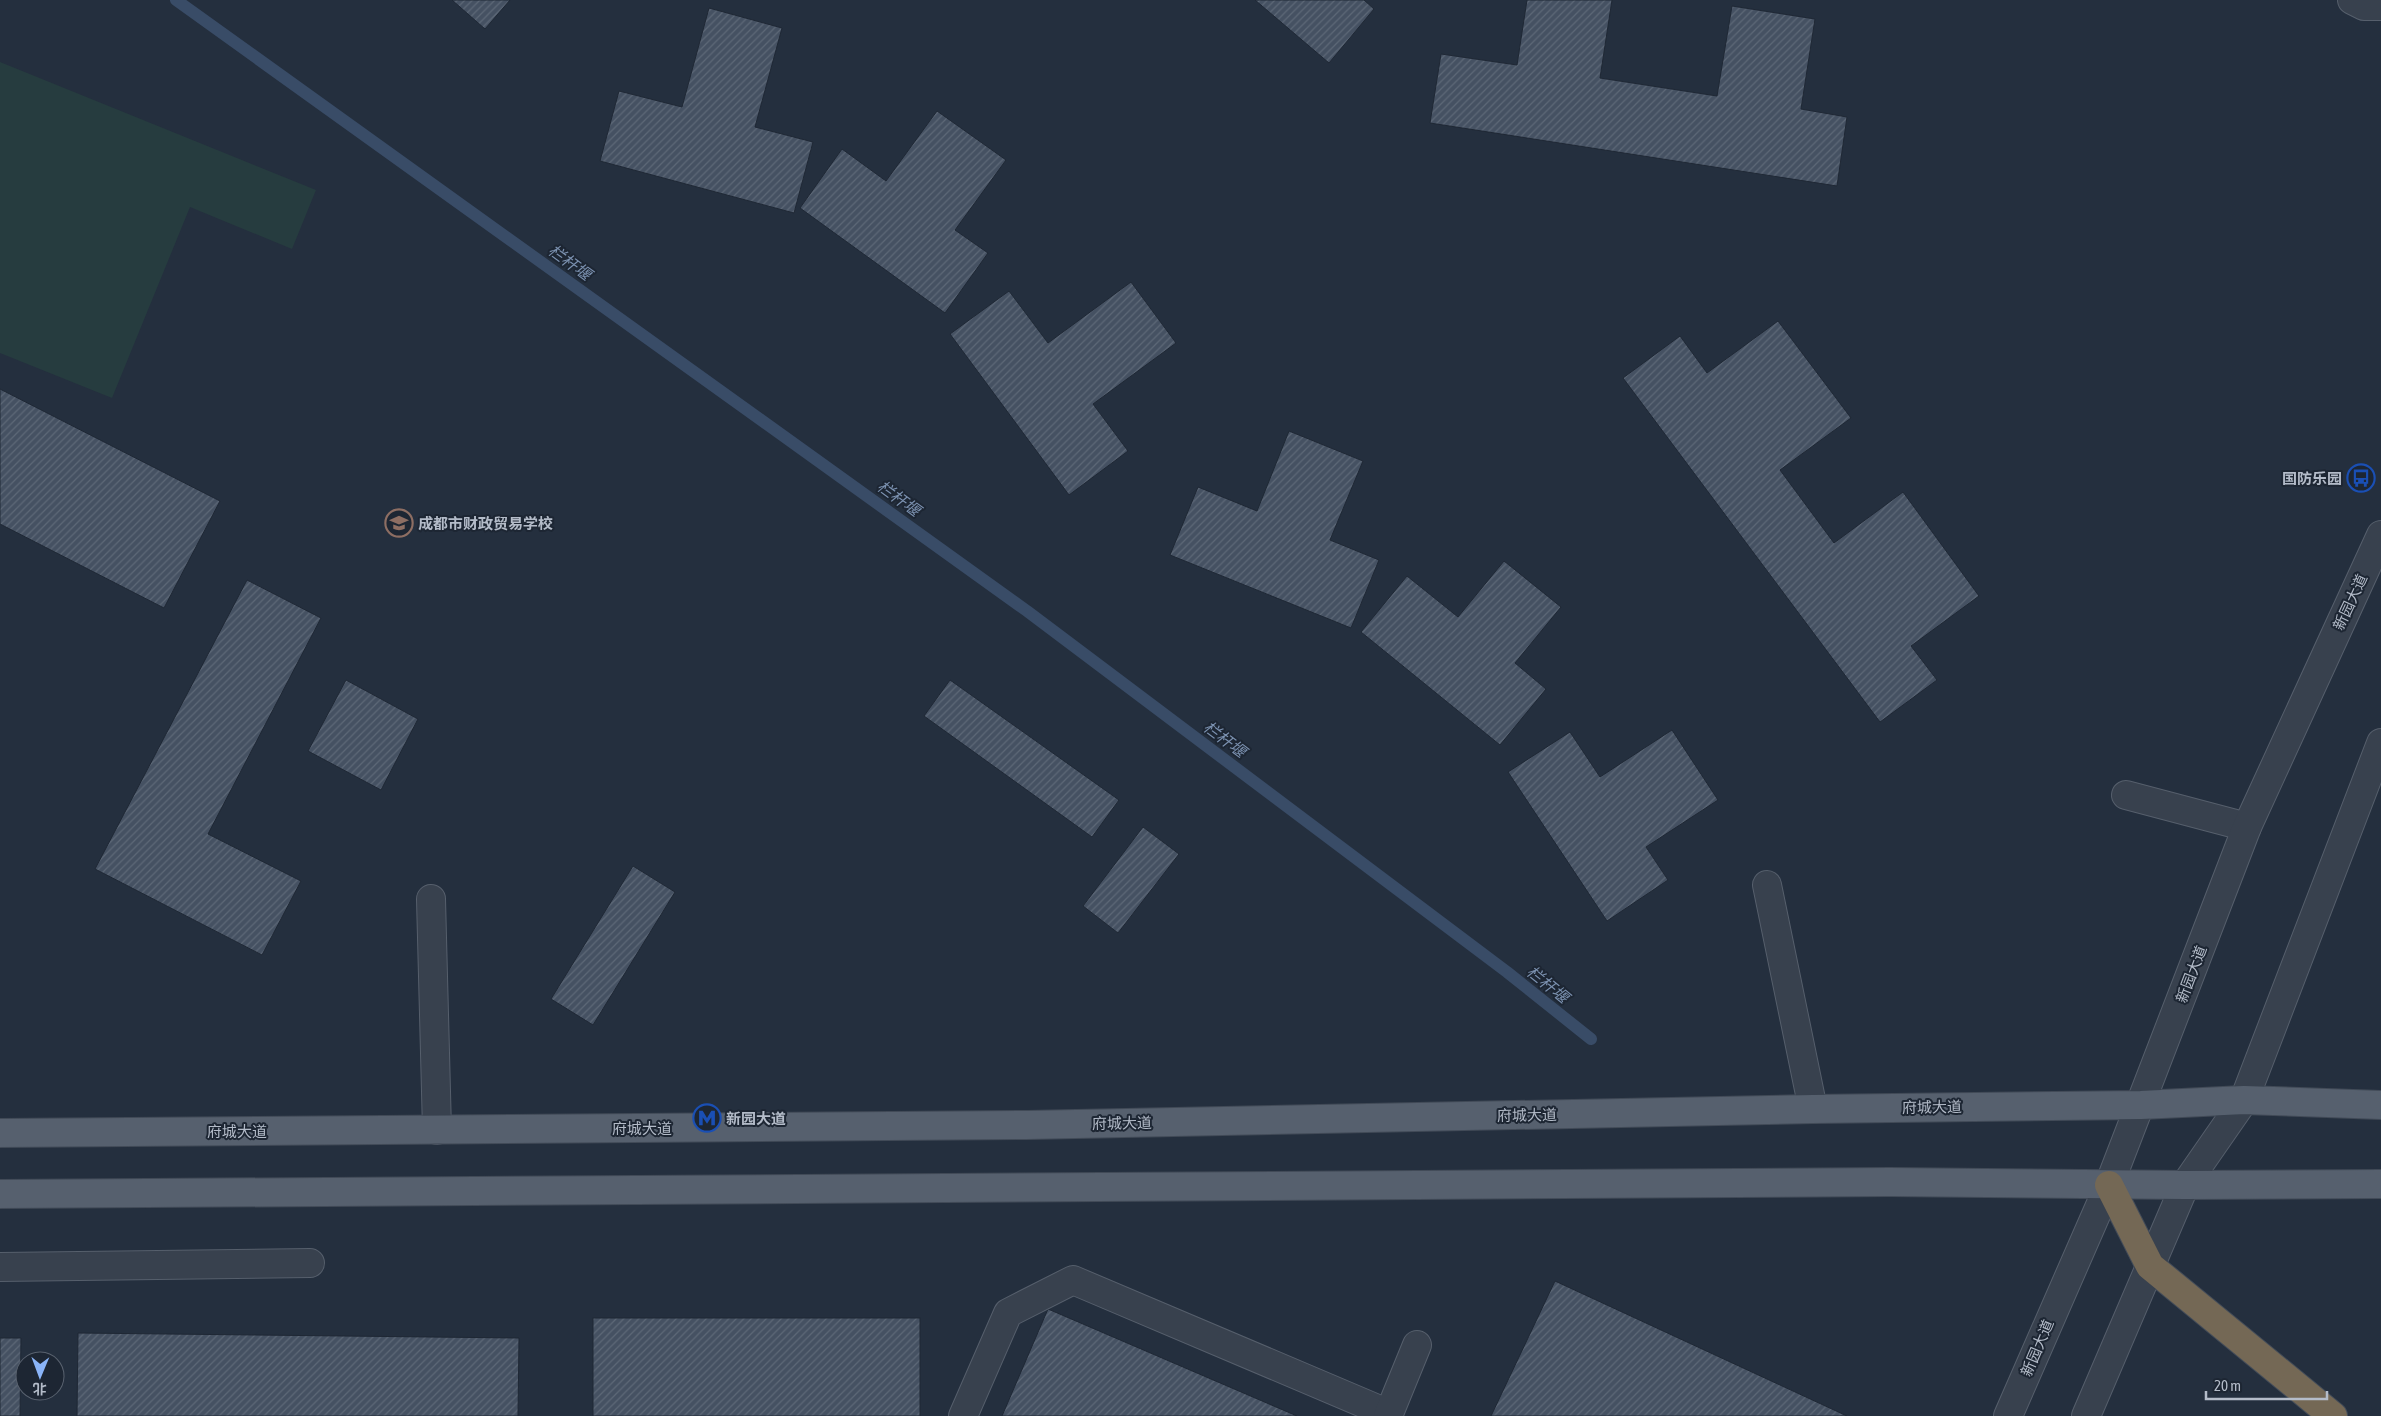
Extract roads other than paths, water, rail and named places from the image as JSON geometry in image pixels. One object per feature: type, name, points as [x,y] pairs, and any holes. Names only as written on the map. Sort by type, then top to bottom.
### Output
[{"type":"highway","points":[[2109,1184],[2150,1266],[2334,1416]]},
{"type":"main road","name":"府城大道","points":[[0,1133],[1027,1125],[1813,1109],[2141,1105],[2244,1100],[2381,1105]]},
{"type":"main road","points":[[0,1194],[1890,1182],[2185,1185],[2381,1184]]},
{"type":"street","points":[[2352,0],[2364,6],[2381,6]]},
{"type":"street","name":"新园大道","points":[[2008,1416],[2090,1223],[2109,1184],[2247,827],[2381,535]]},
{"type":"street","points":[[2086,1416],[2185,1185],[2244,1100],[2381,743]]},
{"type":"street","points":[[2126,795],[2247,827]]},
{"type":"street","points":[[1767,885],[1813,1109]]},
{"type":"street","points":[[431,899],[437,1130]]},
{"type":"street","points":[[0,1267],[310,1263]]},
{"type":"street","points":[[963,1416],[1008,1313],[1073,1280],[1389,1415],[1417,1345]]},
{"type":"waterway","name":"栏杆堰","points":[[176,0],[1027,611],[1507,972],[1591,1039]]},
{"type":"place","name":"国防乐园","points":[[2361,478]]},
{"type":"place","name":"成都市财政贸易学校","points":[[399,523]]},
{"type":"place","name":"新园大道","points":[[707,1118]]}]
